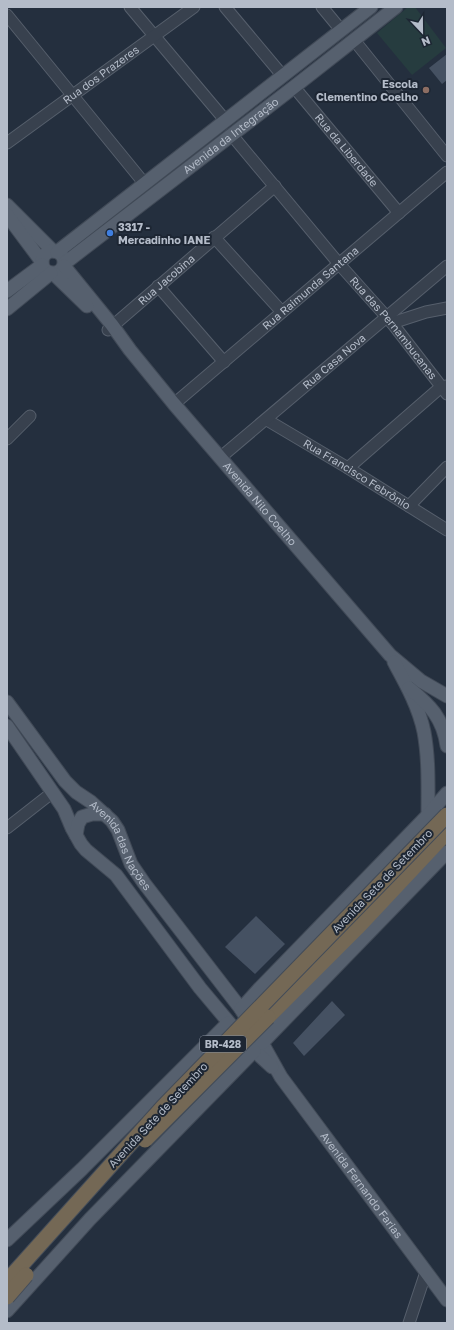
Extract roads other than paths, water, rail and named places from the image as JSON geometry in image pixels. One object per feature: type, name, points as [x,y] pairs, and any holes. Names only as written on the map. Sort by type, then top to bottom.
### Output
[{"type":"highway","name":"Avenida Sete de Setembro","points":[[7,1281],[163,1107],[447,815]]},
{"type":"highway","name":"Avenida Sete de Setembro","points":[[7,1297],[115,1170],[357,928],[447,832]]},
{"type":"main road","name":"Avenida da Integração","points":[[53,267],[45,254],[55,251],[371,7]]},
{"type":"main road","name":"Avenida da Integração","points":[[7,309],[53,267],[294,87],[396,7]]},
{"type":"main road","points":[[7,205],[55,251],[63,256],[53,267],[7,215]]},
{"type":"main road","name":"Avenida da Integração","points":[[7,291],[53,267]]},
{"type":"main road","name":"Avenida Nilo Coelho","points":[[53,267],[130,350],[174,404],[390,655]]},
{"type":"main road","points":[[390,655],[408,687],[424,732],[429,779],[428,814]]},
{"type":"main road","points":[[390,655],[421,681],[447,696]]},
{"type":"main road","points":[[408,687],[427,703],[440,721],[444,728],[447,746]]},
{"type":"main road","name":"Avenida das Nações","points":[[7,702],[66,781],[76,792],[112,821],[118,830],[131,864],[241,1009],[258,1047]]},
{"type":"main road","name":"Avenida das Nações","points":[[9,732],[64,808],[76,835],[86,850],[116,875],[200,988],[228,1022],[258,1047]]},
{"type":"main road","name":"Avenida Sete de Setembro","points":[[241,1009],[447,793]]},
{"type":"main road","points":[[76,835],[78,824],[82,817],[92,814],[105,814]]},
{"type":"main road","name":"Avenida Sete de Setembro","points":[[7,1311],[90,1219],[447,852]]},
{"type":"main road","points":[[230,994],[238,996],[245,995],[259,989]]},
{"type":"main road","name":"Avenida Sete de Setembro","points":[[7,1240],[82,1169],[228,1022]]},
{"type":"main road","name":"Avenida Fernando Farias","points":[[258,1047],[447,1300]]},
{"type":"street","points":[[130,7],[153,37],[224,120]]},
{"type":"street","name":"Rua dos Prazeres","points":[[7,143],[194,7]]},
{"type":"street","points":[[225,7],[282,76]]},
{"type":"street","points":[[322,7],[341,30]]},
{"type":"street","points":[[7,15],[144,183]]},
{"type":"street","points":[[354,40],[447,156]]},
{"type":"street","name":"Rua da Liberdade","points":[[294,87],[399,213]]},
{"type":"street","name":"Rua das Pernambucanas","points":[[231,134],[340,264],[390,320],[445,389]]},
{"type":"street","name":"Rua Raimunda Santana","points":[[174,404],[447,172]]},
{"type":"street","name":"Rua Jacobina","points":[[110,327],[274,186]]},
{"type":"street","points":[[214,237],[282,312]]},
{"type":"street","name":"Rua Casa Nova","points":[[221,458],[390,320],[447,266]]},
{"type":"street","points":[[158,286],[224,362]]},
{"type":"street","points":[[390,320],[447,308]]},
{"type":"street","points":[[348,468],[445,389]]},
{"type":"street","points":[[7,439],[30,416]]},
{"type":"street","name":"Rua Francisco Febrônio","points":[[267,420],[348,468],[447,530]]},
{"type":"street","points":[[409,506],[447,467]]},
{"type":"street","points":[[7,828],[53,792]]},
{"type":"street","points":[[409,1323],[426,1272]]},
{"type":"place","name":"Escola Clementino Coelho","points":[[426,90]]},
{"type":"place","name":"3317 - Mercadinho IANE","points":[[110,233]]}]
